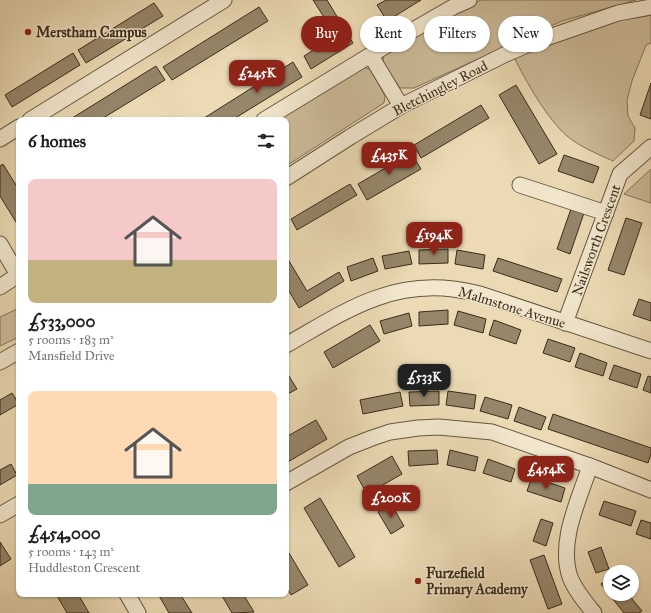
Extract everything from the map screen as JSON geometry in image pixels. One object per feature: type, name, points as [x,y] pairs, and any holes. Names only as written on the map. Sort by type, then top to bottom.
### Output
[{"type":"street","points":[[35,117],[224,0]]},
{"type":"street","points":[[269,117],[453,7],[469,0]]},
{"type":"street","name":"Bletchingley Road","points":[[289,176],[401,106],[506,54],[529,44],[618,13],[651,7]]},
{"type":"street","points":[[371,56],[401,106]]},
{"type":"street","points":[[0,139],[16,129]]},
{"type":"street","name":"Nailsworth Crescent","points":[[565,322],[620,174],[651,147]]},
{"type":"street","points":[[520,185],[606,213]]},
{"type":"street","points":[[0,244],[16,270]]},
{"type":"street","points":[[0,287],[16,277]]},
{"type":"street","name":"Malmstone Avenue","points":[[289,343],[358,304],[386,294],[404,290],[427,288],[453,289],[480,294],[651,351]]},
{"type":"street","points":[[0,362],[16,353]]},
{"type":"street","points":[[289,482],[349,447],[390,432],[439,427],[492,432],[590,466],[651,490]]},
{"type":"street","points":[[590,466],[572,521],[566,553],[570,577],[582,598],[594,613]]},
{"type":"street","points":[[0,515],[16,506]]},
{"type":"street","points":[[129,597],[138,613]]},
{"type":"shaded area","points":[[481,0],[636,0],[562,21],[553,25],[553,16],[498,16],[498,50],[414,88],[400,88],[383,63],[384,53],[416,52],[416,35],[424,30],[424,52],[490,52],[490,16],[448,16]]},
{"type":"shaded area","points":[[651,13],[651,43],[646,45],[632,81],[627,100],[628,116],[635,128],[634,141],[613,161],[578,144],[560,129],[545,110],[524,77],[514,57],[528,52],[553,52],[553,43],[625,18]]},
{"type":"shaded area","points":[[361,67],[370,69],[385,96],[384,103],[289,164],[289,117],[282,117]]},
{"type":"shaded area","points":[[651,169],[651,203],[624,194]]},
{"type":"shaded area","points":[[16,309],[16,338],[0,346],[0,317]]},
{"type":"building","points":[[313,0],[327,0],[337,16],[323,16]]},
{"type":"building","points":[[386,0],[421,0],[395,16],[384,16],[377,5]]},
{"type":"building","points":[[154,3],[163,16],[86,63],[78,50]]},
{"type":"building","points":[[259,7],[268,21],[172,80],[163,67]]},
{"type":"building","points":[[310,52],[338,52],[311,69],[304,56]]},
{"type":"building","points":[[73,53],[80,65],[12,107],[5,95]]},
{"type":"building","points":[[293,62],[302,77],[237,117],[206,117]]},
{"type":"building","points":[[156,66],[165,80],[105,117],[74,117]]},
{"type":"building","points":[[651,83],[651,119],[640,115]]},
{"type":"building","points":[[516,85],[557,154],[539,164],[499,95]]},
{"type":"building","points":[[481,105],[489,118],[421,158],[414,145]]},
{"type":"building","points":[[411,153],[421,169],[367,200],[358,184]]},
{"type":"building","points":[[564,155],[599,167],[593,183],[558,171]]},
{"type":"building","points":[[3,164],[16,185],[16,222],[0,196],[0,166]]},
{"type":"building","points":[[350,184],[357,195],[297,230],[291,219]]},
{"type":"building","points":[[572,206],[585,210],[570,254],[557,249]]},
{"type":"building","points":[[626,218],[642,223],[624,275],[608,270]]},
{"type":"building","points":[[448,249],[448,263],[419,264],[419,250]]},
{"type":"building","points":[[457,250],[485,255],[483,269],[455,264]]},
{"type":"building","points":[[409,251],[412,264],[385,269],[382,256]]},
{"type":"building","points":[[373,258],[378,271],[351,281],[347,267]]},
{"type":"building","points":[[498,258],[562,279],[557,292],[493,271]]},
{"type":"building","points":[[289,261],[307,291],[339,272],[344,281],[299,308],[289,291]]},
{"type":"building","points":[[639,299],[651,303],[651,321],[633,315]]},
{"type":"building","points":[[448,310],[448,324],[419,326],[419,312]]},
{"type":"building","points":[[458,311],[486,319],[483,333],[454,325]]},
{"type":"building","points":[[409,313],[412,326],[384,334],[380,321]]},
{"type":"building","points":[[494,320],[521,330],[516,344],[489,335]]},
{"type":"building","points":[[370,325],[380,341],[333,368],[324,352]]},
{"type":"building","points":[[548,339],[575,348],[570,362],[543,353]]},
{"type":"building","points":[[580,353],[607,363],[603,376],[575,367]]},
{"type":"building","points":[[614,365],[641,374],[637,388],[609,379]]},
{"type":"building","points":[[289,376],[297,389],[289,393]]},
{"type":"building","points":[[648,376],[651,377],[651,393],[643,390]]},
{"type":"building","points":[[439,391],[439,405],[410,406],[409,392]]},
{"type":"building","points":[[448,391],[476,395],[474,409],[446,405]]},
{"type":"building","points":[[400,392],[403,406],[363,414],[360,400]]},
{"type":"building","points":[[12,393],[16,399],[16,406],[0,415],[0,400]]},
{"type":"building","points":[[485,397],[512,405],[508,419],[480,411]]},
{"type":"building","points":[[519,407],[546,417],[541,430],[514,421]]},
{"type":"building","points":[[553,414],[651,448],[648,463],[548,429]]},
{"type":"building","points":[[316,420],[327,439],[289,461],[289,435]]},
{"type":"building","points":[[437,450],[438,464],[409,466],[408,451]]},
{"type":"building","points":[[450,450],[478,457],[475,471],[447,465]]},
{"type":"building","points":[[392,456],[402,474],[367,494],[357,476]]},
{"type":"building","points":[[488,459],[515,469],[511,482],[483,473]]},
{"type":"building","points":[[11,464],[16,476],[0,485],[0,470]]},
{"type":"building","points":[[532,477],[565,488],[561,502],[527,491]]},
{"type":"building","points":[[320,498],[355,557],[339,567],[304,508]]},
{"type":"building","points":[[604,501],[636,511],[631,526],[599,515]]},
{"type":"building","points":[[391,504],[404,526],[391,534],[378,512]]},
{"type":"building","points":[[541,519],[553,523],[546,546],[533,541]]},
{"type":"building","points":[[641,520],[651,523],[651,539],[636,534]]},
{"type":"building","points":[[0,542],[11,559],[0,566]]},
{"type":"building","points":[[601,547],[608,565],[603,565],[603,571],[596,573],[588,552]]},
{"type":"building","points":[[289,553],[308,585],[291,595],[289,592]]},
{"type":"building","points":[[544,555],[562,604],[548,609],[530,560]]},
{"type":"building","points":[[58,597],[80,597],[89,613],[67,613]]},
{"type":"building","points":[[160,597],[182,597],[192,613],[169,613]]},
{"type":"building","points":[[223,597],[245,597],[254,612],[232,613]]},
{"type":"building","points":[[614,601],[634,601],[642,611],[639,613],[624,613]]},
{"type":"place","name":"Merstham Campus","points":[[28,32]]},
{"type":"place","name":"Furzefield Primary Academy","points":[[418,581]]}]
